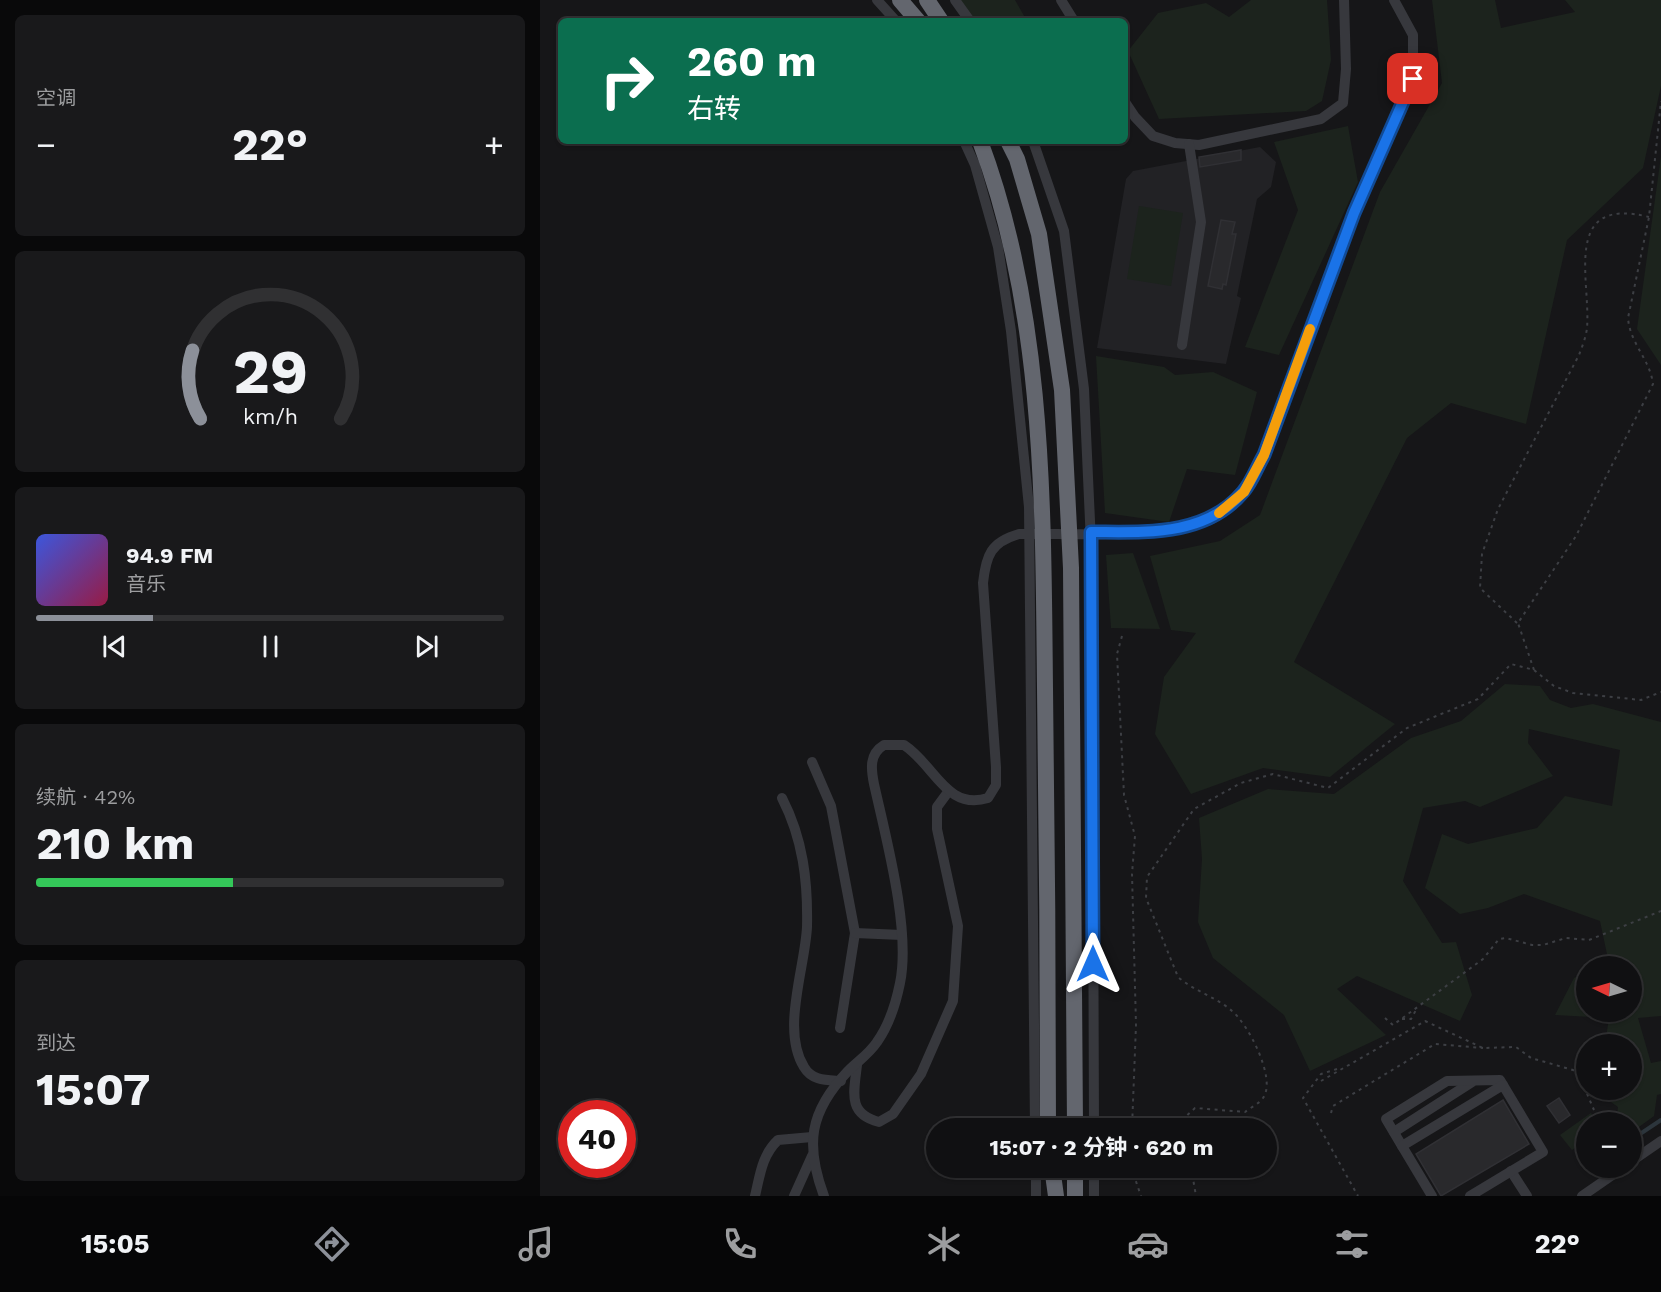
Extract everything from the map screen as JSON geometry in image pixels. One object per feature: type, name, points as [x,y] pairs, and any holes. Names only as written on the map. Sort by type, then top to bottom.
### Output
[{"type":"highway","points":[[900,0],[915,18]]},
{"type":"highway","points":[[927,0],[939,18]]},
{"type":"highway","points":[[981,144],[1013,245],[1029,336],[1036,534],[1048,1118]]},
{"type":"highway","points":[[1010,144],[1017,159],[1039,234],[1062,390],[1071,533],[1075,1118]]},
{"type":"highway","points":[[1048,1196],[1049,1178]]},
{"type":"highway","points":[[1052,1178],[1056,1196]]},
{"type":"highway","points":[[1075,1178],[1075,1196]]},
{"type":"street","points":[[877,0],[893,18]]},
{"type":"street","points":[[955,0],[968,18]]},
{"type":"street","points":[[1061,0],[1072,18]]},
{"type":"street","points":[[1128,106],[1153,136],[1175,143],[1199,145],[1321,119],[1343,102],[1347,69],[1344,0]]},
{"type":"street","points":[[824,1196],[812,1156],[812,1137],[824,1104],[840,1081],[879,1040],[895,1004],[902,972],[902,934],[874,784],[872,768],[874,753],[884,745],[904,745],[932,771],[948,792],[960,800],[976,802],[988,798],[996,785],[983,583],[985,566],[992,550],[1002,539],[1036,534],[1170,531],[1213,518],[1244,492],[1264,455],[1354,213],[1413,79],[1413,35],[1395,0]]},
{"type":"street","points":[[965,144],[975,165],[998,247],[1036,534],[1035,1118]]},
{"type":"street","points":[[1034,144],[1064,231],[1084,389],[1091,532],[1094,1118]]},
{"type":"street","points":[[1182,345],[1201,222],[1189,144]]},
{"type":"street","points":[[812,762],[831,806],[855,933],[840,1028]]},
{"type":"street","points":[[857,1065],[855,1106],[864,1118],[879,1122],[893,1114],[921,1074],[953,1001],[957,926],[937,829],[937,807],[948,792]]},
{"type":"street","points":[[782,798],[792,818],[806,870],[807,928],[794,1039],[801,1062],[809,1074],[821,1080],[840,1081]]},
{"type":"street","points":[[855,933],[902,934]]},
{"type":"street","points":[[1432,1196],[1386,1119],[1447,1081],[1500,1080],[1543,1152],[1510,1171],[1478,1194]]},
{"type":"street","points":[[1402,1146],[1503,1085]]},
{"type":"street","points":[[755,1196],[763,1160],[770,1147],[778,1140],[812,1137]]},
{"type":"street","points":[[1642,1154],[1661,1141]]},
{"type":"street","points":[[794,1196],[812,1156]]},
{"type":"street","points":[[1510,1171],[1527,1196]]},
{"type":"street","points":[[1036,1178],[1036,1196]]},
{"type":"street","points":[[1094,1178],[1094,1196]]},
{"type":"street","points":[[1582,1196],[1608,1178]]},
{"type":"path","points":[[1518,623],[1576,536],[1653,384],[1651,368],[1636,348],[1629,333],[1628,318],[1649,217],[1661,101]]},
{"type":"path","points":[[1534,670],[1518,623],[1480,588],[1482,554],[1498,509],[1579,355],[1587,330],[1584,250],[1594,228],[1608,215],[1628,212],[1649,217]]},
{"type":"path","points":[[1122,636],[1117,654],[1125,795],[1135,836],[1132,874],[1136,1025],[1132,1118]]},
{"type":"path","points":[[1183,1118],[1195,1108],[1245,1112],[1263,1098],[1268,1085],[1264,1064],[1240,1018],[1230,1009],[1188,986],[1178,977],[1146,898],[1147,877],[1194,809],[1240,783],[1273,774],[1328,788],[1407,728],[1478,699],[1511,664],[1534,670],[1554,686],[1573,693],[1641,700],[1661,692]]},
{"type":"path","points":[[1385,1018],[1393,1025],[1402,1019],[1483,959],[1499,939],[1506,938],[1532,945],[1543,945],[1566,938],[1589,939],[1661,911]]},
{"type":"path","points":[[1416,1008],[1414,1017],[1419,1024]]},
{"type":"path","points":[[1402,1019],[1414,1017]]},
{"type":"path","points":[[1321,1081],[1425,1021],[1484,1048]]},
{"type":"path","points":[[1331,1113],[1333,1106],[1435,1044],[1484,1048],[1516,1047],[1531,1058],[1573,1070],[1578,1075],[1594,1110]]},
{"type":"path","points":[[1343,1068],[1321,1074],[1303,1098],[1358,1196]]},
{"type":"path","points":[[1135,1178],[1141,1196]]},
{"type":"path","points":[[1193,1178],[1196,1196]]},
{"type":"shaded area","points":[[959,0],[1015,0],[1025,18],[972,18]]},
{"type":"shaded area","points":[[1251,0],[1327,0],[1331,60],[1322,101],[1306,111],[1159,119],[1128,51],[1158,13],[1206,3],[1229,17]]},
{"type":"shaded area","points":[[1432,0],[1495,0],[1501,28],[1575,12],[1565,0],[1661,0],[1661,86],[1643,168],[1567,240],[1526,424],[1451,403],[1407,438],[1294,662],[1395,724],[1330,777],[1263,768],[1191,794],[1155,734],[1164,677],[1196,633],[1171,630],[1150,556],[1220,541],[1260,515],[1380,192],[1442,83]]},
{"type":"shaded area","points":[[1348,126],[1358,182],[1279,355],[1245,347],[1298,210],[1274,142]]},
{"type":"shaded area","points":[[1260,147],[1276,162],[1271,187],[1257,199],[1237,296],[1241,298],[1226,364],[1097,348],[1126,179],[1133,171]]},
{"type":"shaded area","points":[[1661,156],[1661,365],[1637,329]]},
{"type":"shaded area","points":[[1139,206],[1183,213],[1171,286],[1127,279]]},
{"type":"shaded area","points":[[1096,356],[1164,367],[1175,375],[1213,372],[1257,392],[1235,475],[1187,469],[1169,522],[1105,513]]},
{"type":"shaded area","points":[[1133,553],[1160,629],[1111,628],[1106,555]]},
{"type":"shaded area","points":[[1505,684],[1540,686],[1550,700],[1571,708],[1593,704],[1661,722],[1661,1016],[1642,1018],[1642,956],[1607,956],[1600,921],[1524,894],[1488,908],[1460,914],[1425,888],[1442,834],[1468,844],[1537,828],[1565,796],[1612,806],[1620,750],[1529,729],[1528,743],[1553,776],[1480,807],[1465,801],[1423,808],[1403,881],[1442,943],[1456,942],[1472,995],[1460,1021],[1357,976],[1337,989],[1386,1035],[1310,1071],[1284,1015],[1213,958],[1198,922],[1202,859],[1199,818],[1268,789],[1334,794],[1411,738],[1461,721]]},
{"type":"shaded area","points":[[1576,977],[1576,1016],[1555,1015]]},
{"type":"shaded area","points":[[1608,1022],[1639,1022],[1651,1063],[1661,1061],[1661,1094],[1657,1095],[1654,1116],[1642,1125],[1642,1112],[1617,1112],[1618,1107],[1608,1100],[1642,1100],[1642,1034],[1607,1034]]},
{"type":"shaded area","points":[[1576,1124],[1576,1147],[1572,1150],[1560,1135]]},
{"type":"building","points":[[1241,150],[1241,160],[1200,167],[1199,157]]},
{"type":"building","points":[[1221,220],[1235,222],[1232,234],[1236,234],[1226,285],[1223,284],[1222,289],[1208,286]]},
{"type":"building","points":[[1559,1098],[1570,1115],[1559,1123],[1547,1106]]},
{"type":"building","points":[[1503,1100],[1529,1144],[1441,1196],[1416,1154]]},
{"type":"waterway","points":[[1642,1133],[1661,1120]]},
{"type":"slow traffic","points":[[1219,513],[1244,492],[1264,455],[1310,329]]},
{"type":"route","points":[[1093,964],[1091,532],[1170,531],[1213,518],[1244,492],[1264,455],[1354,213],[1413,79]]}]
